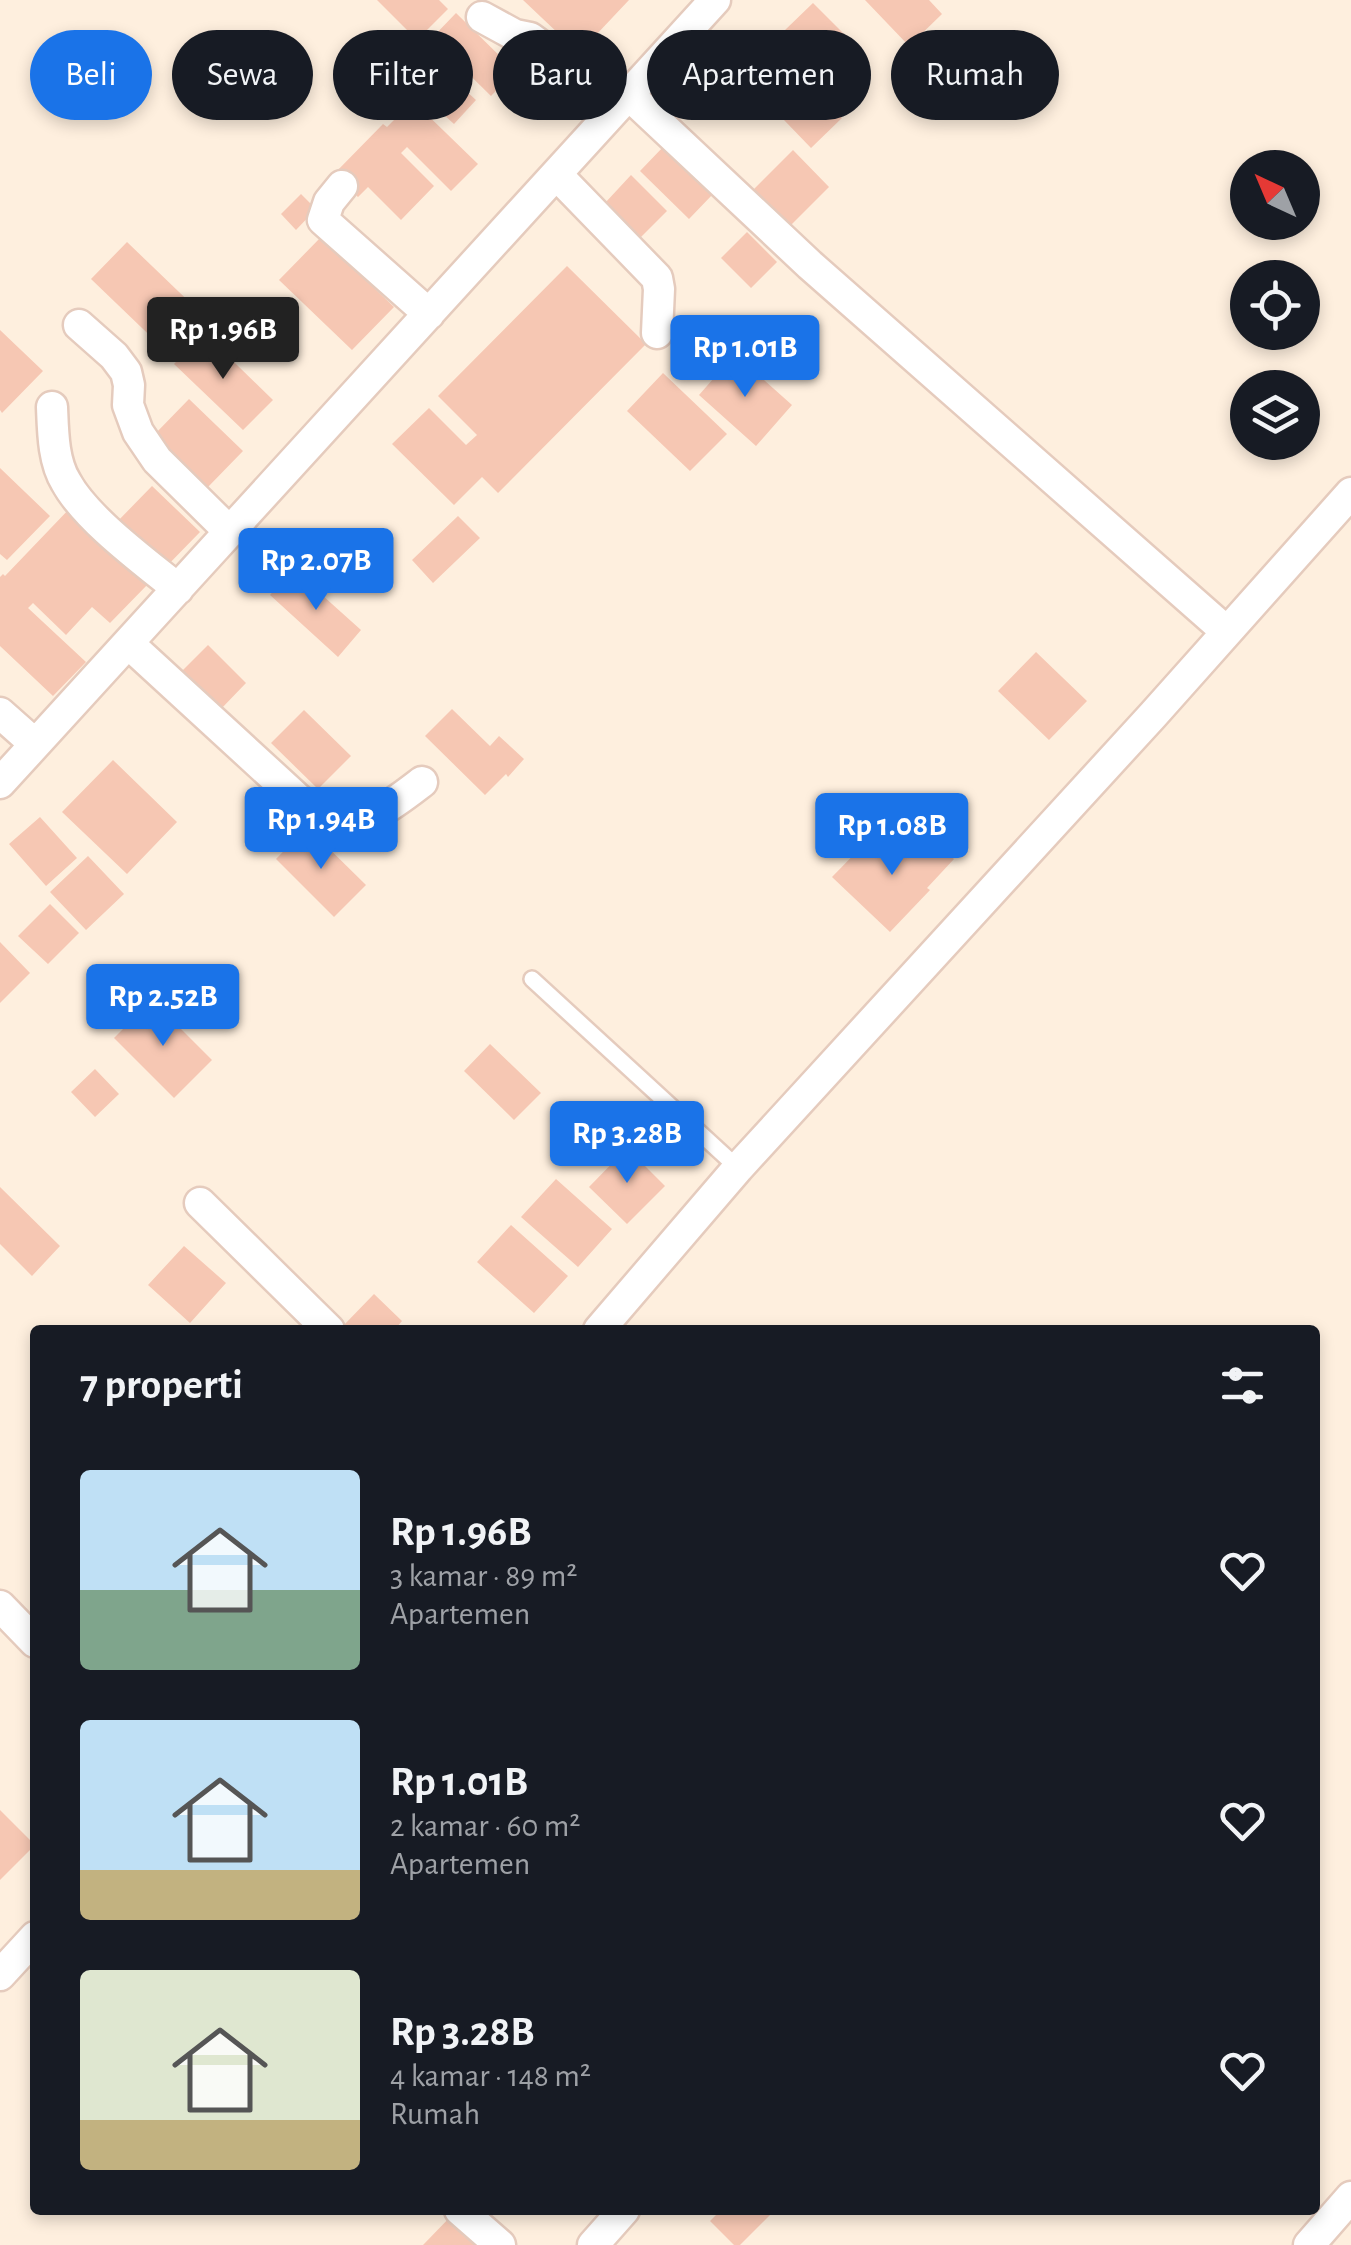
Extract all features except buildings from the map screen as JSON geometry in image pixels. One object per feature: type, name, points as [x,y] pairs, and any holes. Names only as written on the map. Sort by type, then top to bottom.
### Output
[{"type":"street","points":[[0,783],[716,0]]},
{"type":"street","points":[[482,17],[514,35],[530,38],[548,51],[579,60],[629,95],[810,264],[1227,632]]},
{"type":"street","points":[[556,175],[657,278],[656,333]]},
{"type":"street","points":[[342,186],[329,202],[323,220],[429,314]]},
{"type":"street","points":[[79,326],[114,356],[126,372],[128,405],[138,432],[157,460],[230,532]]},
{"type":"street","points":[[52,407],[58,465],[66,484],[116,538],[178,589]]},
{"type":"street","points":[[603,1325],[738,1168],[1351,493]]},
{"type":"street","points":[[128,644],[324,823],[338,824],[374,814],[422,782]]},
{"type":"street","points":[[0,712],[35,744]]},
{"type":"street","points":[[200,1203],[324,1325]]},
{"type":"street","points":[[0,1606],[30,1637]]},
{"type":"street","points":[[0,1975],[30,1942]]},
{"type":"street","points":[[1309,2245],[1351,2198]]},
{"type":"street","points":[[466,2215],[500,2245]]},
{"type":"street","points":[[594,2245],[620,2215]]},
{"type":"lane","points":[[532,979],[738,1168]]}]
